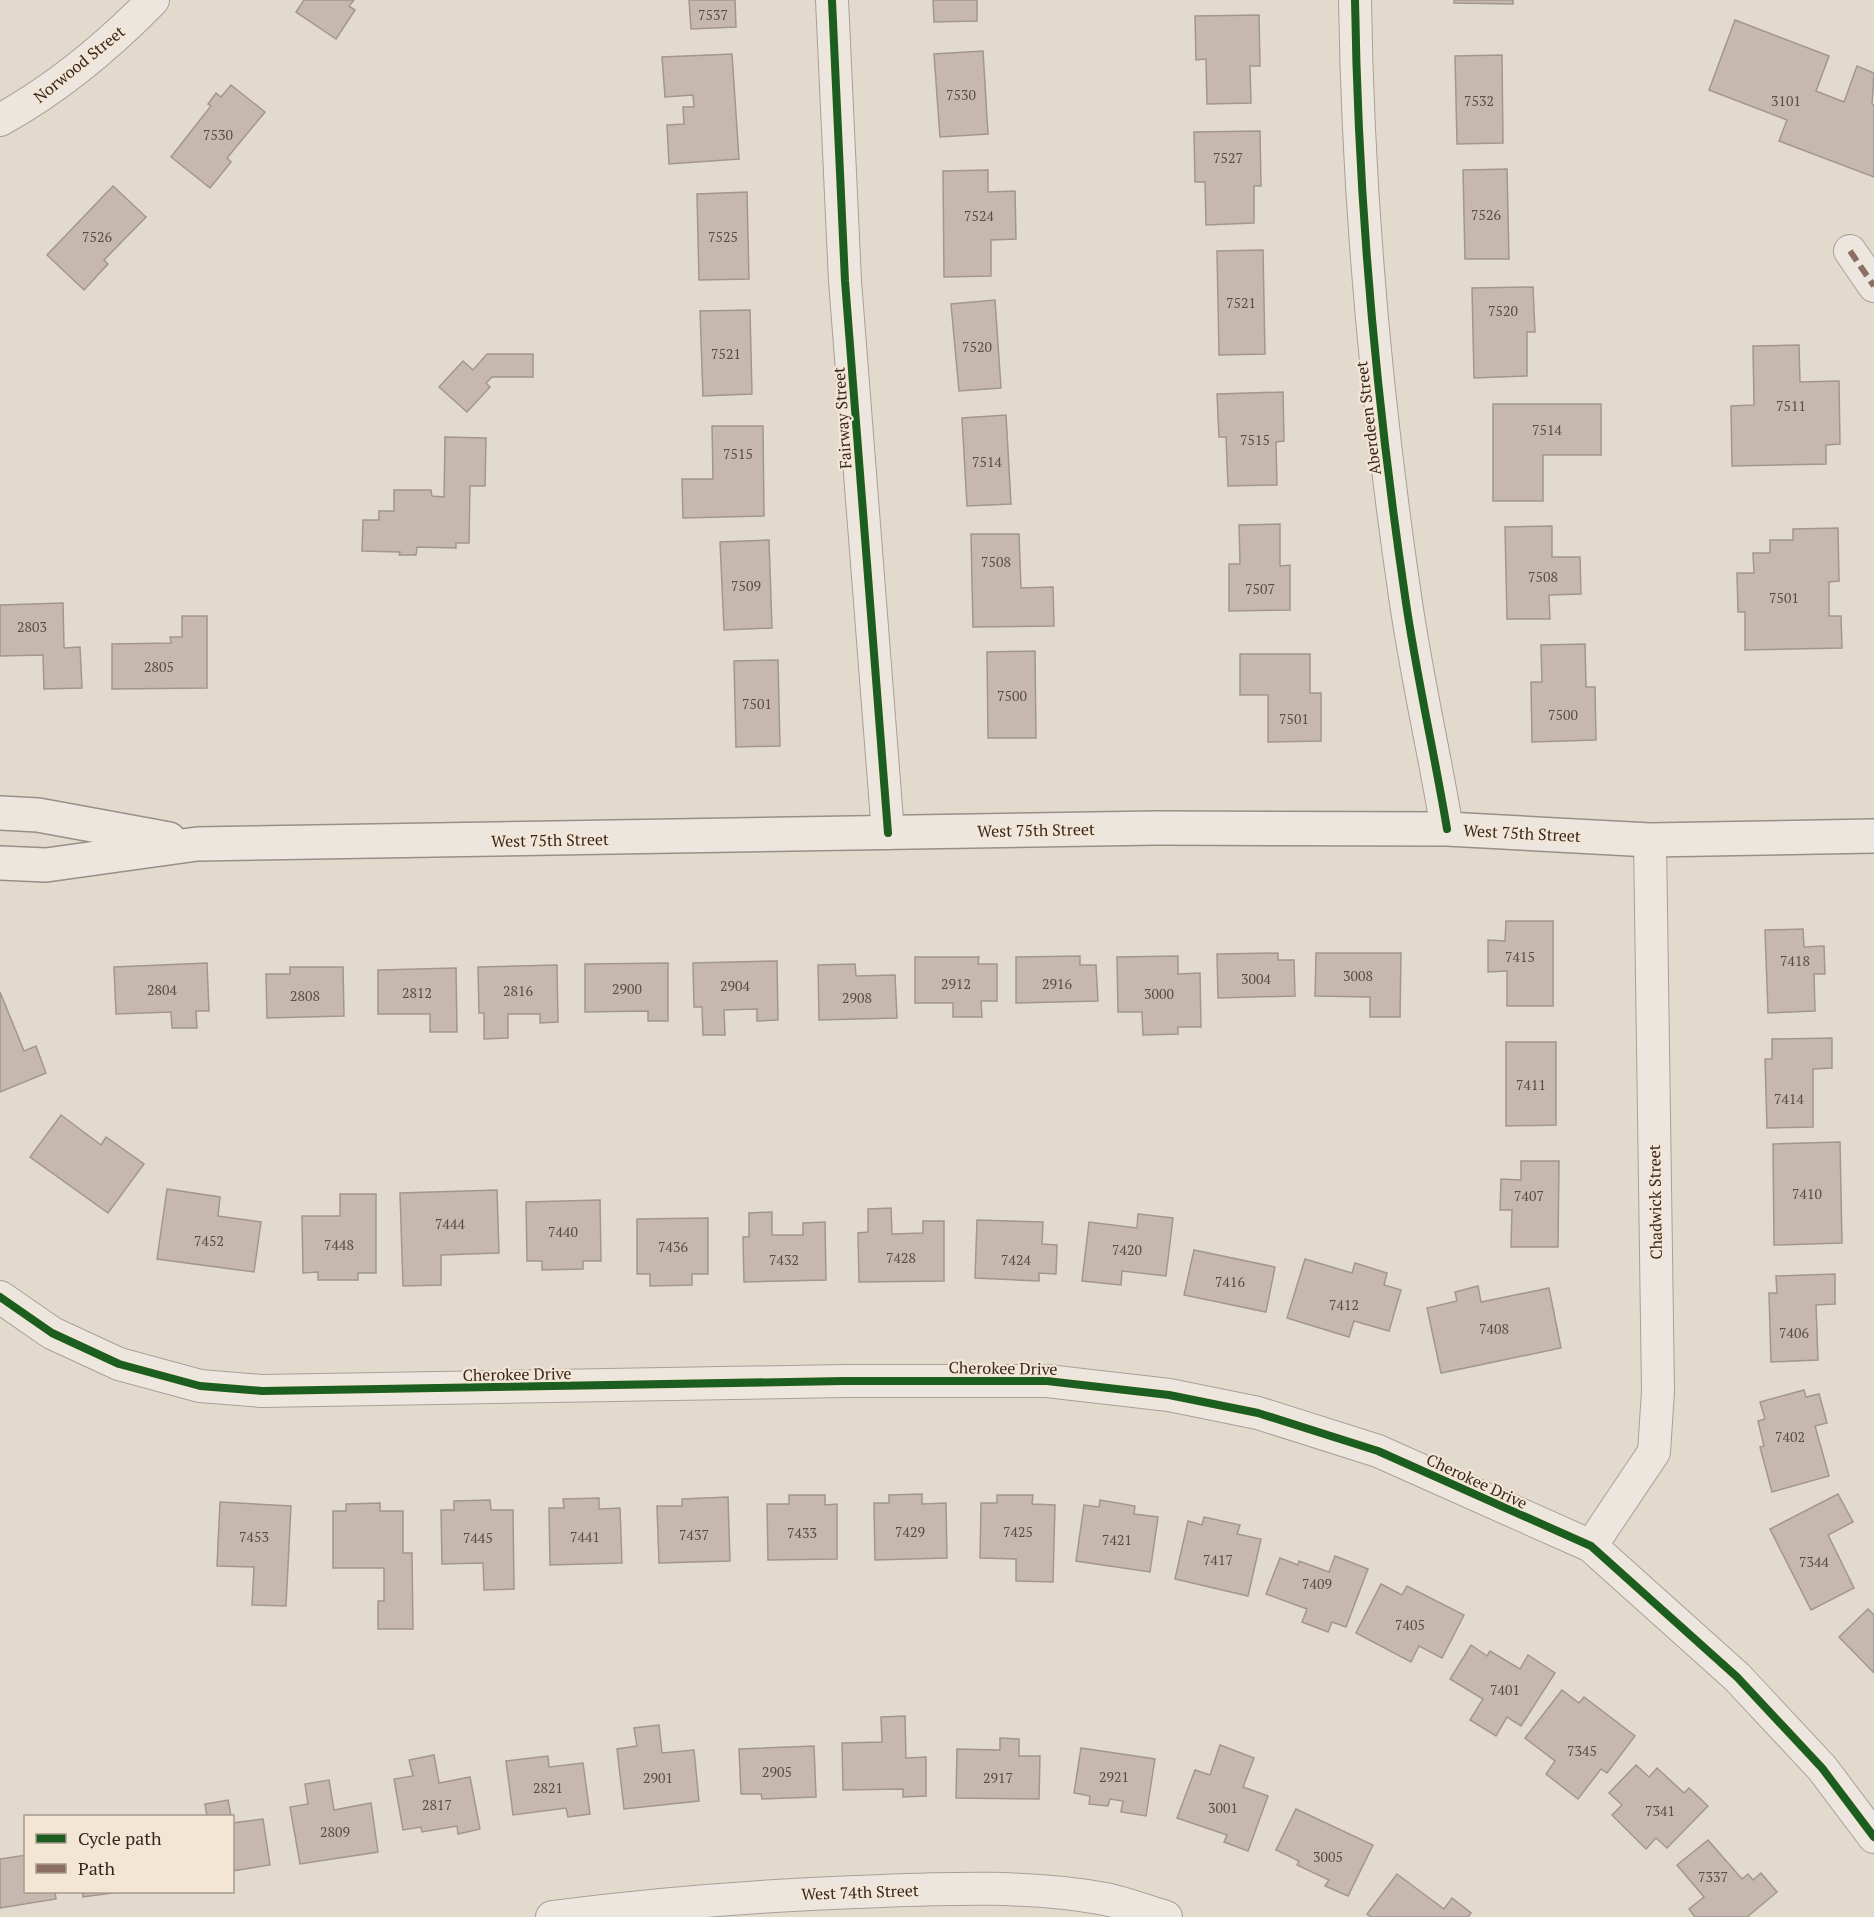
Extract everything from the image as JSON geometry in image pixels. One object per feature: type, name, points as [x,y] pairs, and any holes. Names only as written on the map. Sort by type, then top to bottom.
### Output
[{"type":"main road","name":"West 75th Street","points":[[0,813],[38,815],[197,844]]},
{"type":"main road","name":"West 75th Street","points":[[0,863],[46,865],[197,844],[1156,828],[1447,829],[1650,840],[1874,836]]},
{"type":"street","name":"Norwood Street","points":[[0,120],[37,100],[111,43],[153,0]]},
{"type":"street","name":"Fairway Street","points":[[831,0],[846,292],[888,833]]},
{"type":"street","name":"Aberdeen Street","points":[[1354,0],[1356,75],[1373,340],[1406,600],[1447,829]]},
{"type":"street","points":[[1851,251],[1874,286]]},
{"type":"street","name":"Chadwick Street","points":[[1592,1546],[1654,1452],[1658,1391],[1650,840]]},
{"type":"street","name":"Cherokee Drive","points":[[0,1297],[52,1333],[118,1364],[200,1386],[262,1392],[832,1382],[1047,1381],[1169,1395],[1258,1413],[1378,1450],[1592,1546],[1737,1677],[1822,1768],[1874,1837]]},
{"type":"street","name":"West 74th Street","points":[[552,1917],[653,1904],[747,1896],[947,1889],[1040,1891],[1106,1899],[1166,1917]]},
{"type":"building","points":[[304,0],[354,0],[349,6],[355,10],[336,39],[296,12]]},
{"type":"building","points":[[689,0],[735,0],[736,27],[691,29]]},
{"type":"building","points":[[933,0],[977,0],[977,21],[934,22]]},
{"type":"building","points":[[1454,0],[1513,0],[1513,4],[1454,3]]},
{"type":"building","points":[[1259,15],[1260,66],[1250,66],[1251,103],[1207,104],[1206,59],[1196,60],[1195,16]]},
{"type":"building","points":[[1735,20],[1829,56],[1816,91],[1844,102],[1857,66],[1874,73],[1872,104],[1874,105],[1874,177],[1779,141],[1787,120],[1709,90]]},
{"type":"building","points":[[983,51],[988,134],[940,137],[934,54]]},
{"type":"building","points":[[732,54],[739,159],[669,164],[667,125],[684,124],[683,107],[694,107],[693,95],[665,97],[662,57]]},
{"type":"building","points":[[1502,55],[1503,143],[1457,144],[1455,56]]},
{"type":"building","points":[[231,85],[265,112],[227,158],[231,162],[210,188],[171,157],[211,106],[208,104],[216,93],[221,97]]},
{"type":"building","points":[[1260,131],[1261,186],[1254,186],[1254,223],[1206,225],[1205,182],[1195,182],[1194,132]]},
{"type":"building","points":[[1507,169],[1509,259],[1465,259],[1463,170]]},
{"type":"building","points":[[988,170],[988,192],[1015,191],[1016,239],[991,240],[991,276],[944,277],[943,171]]},
{"type":"building","points":[[113,186],[146,217],[104,260],[108,264],[84,290],[47,255]]},
{"type":"building","points":[[747,192],[749,279],[699,280],[697,194]]},
{"type":"building","points":[[1263,250],[1265,354],[1219,355],[1217,251]]},
{"type":"building","points":[[1533,287],[1535,332],[1527,332],[1527,376],[1474,378],[1472,288]]},
{"type":"building","points":[[995,300],[1001,388],[959,391],[951,304]]},
{"type":"building","points":[[750,310],[752,394],[703,396],[700,311]]},
{"type":"building","points":[[1799,345],[1800,382],[1839,381],[1840,444],[1826,445],[1826,464],[1732,466],[1731,406],[1754,405],[1753,346]]},
{"type":"building","points":[[487,354],[533,354],[533,377],[492,377],[486,383],[490,387],[467,412],[439,387],[463,361],[473,370]]},
{"type":"building","points":[[1283,392],[1284,441],[1276,442],[1277,485],[1228,486],[1226,437],[1219,437],[1217,394]]},
{"type":"building","points":[[1493,404],[1601,404],[1601,455],[1543,455],[1543,501],[1493,501]]},
{"type":"building","points":[[1006,415],[1011,504],[967,506],[962,418]]},
{"type":"building","points":[[712,426],[763,426],[764,516],[683,518],[682,479],[713,479]]},
{"type":"building","points":[[445,437],[486,438],[485,486],[470,486],[469,543],[456,543],[456,548],[417,547],[416,555],[399,555],[400,552],[362,551],[363,520],[379,520],[379,511],[394,511],[394,490],[431,490],[432,496],[444,497]]},
{"type":"building","points":[[1280,524],[1280,566],[1290,565],[1290,610],[1229,611],[1229,564],[1240,564],[1239,525]]},
{"type":"building","points":[[1552,526],[1552,557],[1580,557],[1581,594],[1549,595],[1550,619],[1507,619],[1505,527]]},
{"type":"building","points":[[1838,528],[1839,581],[1829,582],[1829,616],[1841,616],[1842,648],[1745,650],[1745,612],[1738,612],[1737,573],[1754,573],[1753,553],[1770,553],[1770,540],[1793,540],[1793,529]]},
{"type":"building","points":[[971,534],[1019,534],[1021,588],[1053,587],[1054,626],[973,627]]},
{"type":"building","points":[[769,540],[772,628],[724,630],[720,542]]},
{"type":"building","points":[[63,603],[64,648],[80,647],[82,688],[44,689],[43,655],[0,656],[0,605]]},
{"type":"building","points":[[182,616],[207,616],[207,688],[112,689],[112,644],[171,643],[170,637],[182,637]]},
{"type":"building","points":[[1585,644],[1586,687],[1595,687],[1596,740],[1532,742],[1531,682],[1542,682],[1541,645]]},
{"type":"building","points":[[1035,651],[1036,738],[988,738],[987,652]]},
{"type":"building","points":[[1240,654],[1310,654],[1310,693],[1321,693],[1321,741],[1268,742],[1268,695],[1240,695]]},
{"type":"building","points":[[778,660],[780,746],[736,747],[734,661]]},
{"type":"building","points":[[1506,921],[1553,921],[1553,1006],[1507,1006],[1507,971],[1488,972],[1488,940],[1505,941]]},
{"type":"building","points":[[1803,929],[1804,947],[1824,946],[1825,974],[1814,974],[1815,1011],[1768,1013],[1765,930]]},
{"type":"building","points":[[1278,953],[1278,960],[1294,960],[1295,996],[1218,998],[1217,954]]},
{"type":"building","points":[[1316,953],[1401,953],[1400,1017],[1370,1017],[1370,997],[1315,996]]},
{"type":"building","points":[[1080,956],[1080,965],[1096,965],[1098,1001],[1016,1003],[1016,957]]},
{"type":"building","points":[[1178,956],[1178,974],[1200,973],[1201,1027],[1178,1027],[1178,1034],[1143,1035],[1142,1012],[1118,1012],[1117,957]]},
{"type":"building","points":[[915,957],[979,957],[978,964],[997,964],[997,1001],[981,1001],[982,1017],[953,1017],[953,1003],[915,1003]]},
{"type":"building","points":[[777,961],[778,1020],[757,1021],[757,1009],[724,1010],[725,1035],[703,1035],[702,1007],[694,1007],[693,963]]},
{"type":"building","points":[[207,963],[209,1011],[196,1011],[197,1028],[172,1028],[171,1012],[116,1014],[114,967]]},
{"type":"building","points":[[668,963],[668,1021],[648,1021],[648,1011],[585,1012],[585,964]]},
{"type":"building","points":[[855,964],[856,976],[895,975],[897,1018],[819,1020],[818,965]]},
{"type":"building","points":[[557,965],[558,1022],[540,1023],[540,1014],[508,1014],[508,1038],[484,1039],[484,1013],[479,1013],[478,967]]},
{"type":"building","points":[[290,967],[343,967],[344,1016],[267,1018],[266,974],[290,974]]},
{"type":"building","points":[[456,968],[457,1032],[430,1032],[430,1014],[378,1014],[378,970]]},
{"type":"building","points":[[0,992],[24,1051],[36,1046],[46,1073],[0,1092]]},
{"type":"building","points":[[1832,1038],[1832,1068],[1813,1069],[1813,1127],[1767,1128],[1765,1059],[1772,1059],[1772,1039]]},
{"type":"building","points":[[1506,1042],[1556,1042],[1556,1125],[1506,1126]]},
{"type":"building","points":[[61,1115],[101,1145],[106,1137],[144,1164],[108,1213],[30,1157]]},
{"type":"building","points":[[1840,1142],[1842,1243],[1774,1245],[1773,1144]]},
{"type":"building","points":[[1521,1161],[1559,1161],[1558,1247],[1511,1247],[1512,1210],[1500,1210],[1501,1179],[1521,1180]]},
{"type":"building","points":[[167,1189],[220,1197],[218,1216],[261,1222],[254,1272],[157,1259]]},
{"type":"building","points":[[497,1190],[499,1253],[441,1255],[441,1285],[403,1286],[400,1193]]},
{"type":"building","points":[[340,1194],[376,1194],[376,1273],[358,1273],[358,1280],[318,1280],[318,1272],[303,1273],[302,1216],[340,1216]]},
{"type":"building","points":[[600,1200],[601,1261],[583,1261],[583,1269],[542,1270],[542,1261],[527,1261],[526,1202]]},
{"type":"building","points":[[891,1208],[892,1234],[923,1233],[923,1221],[944,1221],[944,1281],[859,1282],[858,1233],[868,1232],[868,1209]]},
{"type":"building","points":[[772,1212],[772,1235],[803,1235],[803,1223],[825,1222],[826,1280],[744,1282],[743,1237],[749,1237],[749,1213]]},
{"type":"building","points":[[1138,1214],[1173,1218],[1166,1276],[1122,1271],[1121,1285],[1082,1281],[1089,1222],[1137,1228]]},
{"type":"building","points":[[708,1218],[708,1274],[692,1274],[692,1285],[650,1286],[650,1274],[637,1274],[637,1219]]},
{"type":"building","points":[[977,1220],[1043,1222],[1042,1244],[1057,1245],[1056,1274],[1039,1273],[1039,1281],[975,1278]]},
{"type":"building","points":[[1194,1250],[1275,1267],[1266,1312],[1184,1295]]},
{"type":"building","points":[[1305,1259],[1352,1273],[1355,1263],[1387,1273],[1384,1285],[1401,1290],[1389,1331],[1354,1321],[1349,1337],[1287,1318]]},
{"type":"building","points":[[1835,1274],[1835,1304],[1816,1305],[1818,1360],[1771,1362],[1769,1293],[1777,1293],[1776,1276]]},
{"type":"building","points":[[1478,1286],[1481,1302],[1549,1288],[1561,1348],[1441,1373],[1427,1308],[1457,1301],[1455,1292]]},
{"type":"building","points":[[1804,1390],[1806,1397],[1819,1394],[1827,1423],[1815,1426],[1829,1476],[1772,1492],[1760,1447],[1764,1446],[1758,1421],[1765,1419],[1760,1402]]},
{"type":"building","points":[[922,1494],[922,1504],[946,1503],[947,1558],[875,1560],[874,1503],[889,1503],[889,1495]]},
{"type":"building","points":[[1838,1494],[1853,1522],[1828,1535],[1854,1588],[1811,1610],[1770,1529]]},
{"type":"building","points":[[789,1495],[825,1495],[825,1505],[837,1504],[837,1559],[768,1560],[767,1504],[789,1504]]},
{"type":"building","points":[[997,1495],[1033,1495],[1032,1504],[1055,1505],[1053,1582],[1016,1581],[1016,1559],[980,1558],[981,1503],[997,1503]]},
{"type":"building","points":[[728,1497],[730,1561],[659,1563],[657,1506],[682,1506],[682,1499]]},
{"type":"building","points":[[599,1498],[599,1509],[620,1508],[622,1563],[550,1565],[549,1508],[564,1508],[563,1499]]},
{"type":"building","points":[[490,1500],[491,1510],[513,1510],[514,1589],[484,1590],[483,1563],[442,1564],[441,1510],[454,1510],[454,1501]]},
{"type":"building","points":[[1100,1500],[1135,1506],[1134,1514],[1158,1517],[1150,1572],[1076,1561],[1084,1505],[1099,1507]]},
{"type":"building","points":[[220,1502],[291,1506],[286,1606],[252,1605],[254,1567],[217,1566]]},
{"type":"building","points":[[380,1503],[380,1511],[403,1511],[403,1553],[412,1553],[413,1629],[378,1629],[378,1601],[384,1601],[384,1568],[333,1568],[333,1511],[346,1511],[346,1504]]},
{"type":"building","points":[[1204,1517],[1240,1525],[1237,1534],[1261,1539],[1248,1596],[1175,1579],[1188,1521],[1202,1525]]},
{"type":"building","points":[[1335,1556],[1368,1569],[1346,1627],[1332,1622],[1328,1632],[1302,1622],[1307,1609],[1266,1594],[1280,1558],[1298,1565],[1299,1561],[1329,1572]]},
{"type":"building","points":[[1381,1584],[1402,1595],[1407,1586],[1464,1615],[1442,1658],[1419,1646],[1411,1662],[1356,1633]]},
{"type":"building","points":[[1868,1609],[1874,1615],[1874,1673],[1839,1637]]},
{"type":"building","points":[[1471,1645],[1487,1656],[1490,1651],[1520,1669],[1528,1655],[1555,1673],[1521,1726],[1507,1717],[1496,1736],[1470,1720],[1483,1699],[1450,1679]]},
{"type":"building","points":[[1562,1690],[1579,1703],[1584,1697],[1635,1736],[1607,1773],[1601,1769],[1578,1799],[1546,1774],[1555,1761],[1525,1738]]},
{"type":"building","points":[[905,1716],[906,1758],[926,1757],[926,1796],[903,1797],[903,1789],[843,1790],[842,1743],[882,1742],[881,1717]]},
{"type":"building","points":[[659,1725],[662,1753],[694,1750],[699,1801],[624,1809],[617,1749],[637,1746],[634,1728]]},
{"type":"building","points":[[1000,1738],[1019,1739],[1019,1756],[1040,1756],[1039,1799],[956,1798],[957,1749],[1000,1750]]},
{"type":"building","points":[[1220,1745],[1254,1758],[1243,1787],[1268,1796],[1248,1851],[1224,1842],[1227,1835],[1177,1818],[1195,1770],[1210,1775]]},
{"type":"building","points":[[814,1746],[816,1797],[762,1799],[761,1794],[741,1794],[739,1749]]},
{"type":"building","points":[[1081,1748],[1155,1759],[1146,1816],[1121,1812],[1123,1801],[1110,1799],[1108,1806],[1089,1804],[1090,1796],[1074,1793]]},
{"type":"building","points":[[434,1755],[439,1783],[470,1777],[480,1829],[458,1834],[457,1826],[422,1832],[421,1827],[403,1830],[394,1779],[413,1776],[409,1760]]},
{"type":"building","points":[[548,1756],[549,1767],[583,1763],[590,1814],[568,1817],[566,1808],[513,1815],[506,1761]]},
{"type":"building","points":[[1636,1765],[1649,1777],[1657,1768],[1684,1793],[1689,1788],[1708,1806],[1667,1848],[1656,1838],[1646,1849],[1612,1815],[1622,1805],[1609,1793]]},
{"type":"building","points":[[329,1780],[334,1810],[371,1803],[378,1852],[300,1864],[290,1807],[308,1804],[305,1784]]},
{"type":"building","points":[[228,1800],[231,1815],[207,1815],[205,1804]]},
{"type":"building","points":[[1296,1809],[1373,1845],[1348,1896],[1325,1886],[1329,1880],[1297,1865],[1299,1861],[1276,1850]]},
{"type":"building","points":[[263,1819],[270,1865],[234,1871],[234,1823]]},
{"type":"building","points":[[1708,1840],[1742,1879],[1748,1874],[1753,1880],[1761,1873],[1777,1892],[1747,1917],[1695,1917],[1689,1909],[1704,1897],[1677,1865]]},
{"type":"building","points":[[24,1855],[24,1893],[55,1893],[56,1899],[0,1908],[0,1859]]},
{"type":"building","points":[[1397,1874],[1444,1909],[1452,1898],[1471,1913],[1468,1917],[1371,1917],[1367,1914]]},
{"type":"building","points":[[83,1893],[113,1893],[83,1897]]},
{"type":"marked path","points":[[1850,251],[1874,286]]},
{"type":"cycle path","points":[[832,0],[845,281],[888,833]]},
{"type":"cycle path","points":[[1355,0],[1364,225],[1385,448],[1409,625],[1447,829]]},
{"type":"cycle path","points":[[0,1297],[52,1333],[119,1364],[200,1386],[262,1391],[844,1381],[1047,1381],[1169,1395],[1258,1413],[1378,1451],[1591,1546],[1737,1677],[1822,1768],[1874,1837]]}]
